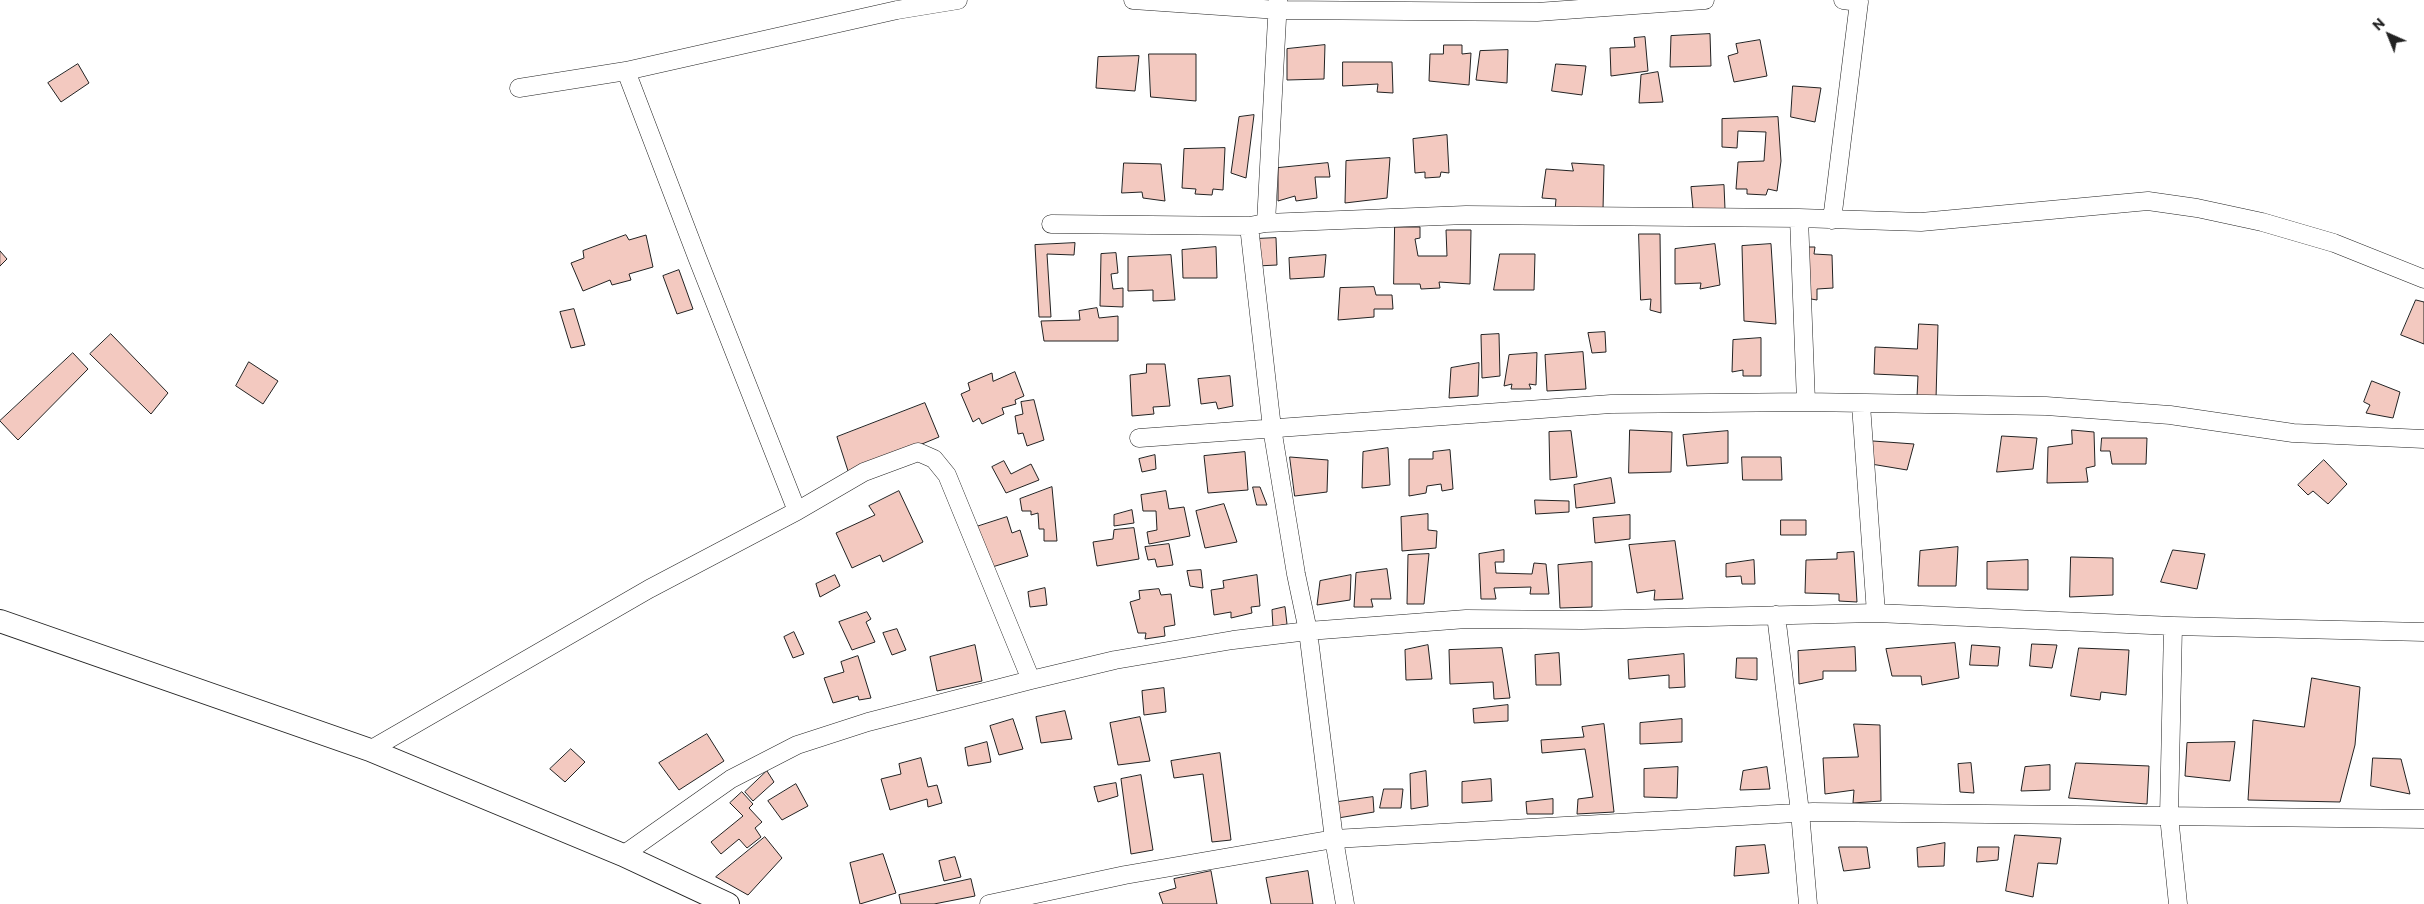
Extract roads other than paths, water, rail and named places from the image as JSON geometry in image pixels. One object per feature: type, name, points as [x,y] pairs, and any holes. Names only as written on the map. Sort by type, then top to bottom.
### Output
[{"type":"street","points":[[519,88],[626,71],[897,10],[958,0]]},
{"type":"street","points":[[1133,0],[1537,12],[1705,0]]},
{"type":"street","points":[[1832,220],[1854,1]]},
{"type":"street","points":[[1278,5],[1258,224],[1272,428],[1296,574],[1308,631],[1334,839],[1345,904]]},
{"type":"street","points":[[626,71],[797,511]]},
{"type":"street","points":[[1051,224],[1258,224],[1466,216],[1798,218],[1921,222],[2148,201],[2197,208],[2262,222],[2334,243],[2424,279]]},
{"type":"street","points":[[1798,218],[1806,402]]},
{"type":"street","points":[[1140,438],[1611,404],[1806,402],[1861,405],[2046,406],[2170,416],[2293,433],[2424,439]]},
{"type":"street","points":[[1861,405],[1876,613]]},
{"type":"street","points":[[370,750],[649,590],[797,511],[864,472],[918,452],[934,459],[947,475],[1030,680]]},
{"type":"street","points":[[624,855],[731,779],[797,745],[868,722],[1030,680],[1125,658],[1233,640],[1308,631],[1466,619],[1582,620],[1876,613],[2173,626],[2424,632]]},
{"type":"street","points":[[1776,615],[1800,812],[1808,904]]},
{"type":"street","points":[[0,621],[370,750],[624,855],[728,904]]},
{"type":"street","points":[[2173,626],[2169,816],[2178,904]]},
{"type":"street","points":[[990,904],[1124,875],[1334,839],[1800,812],[2424,819]]}]
